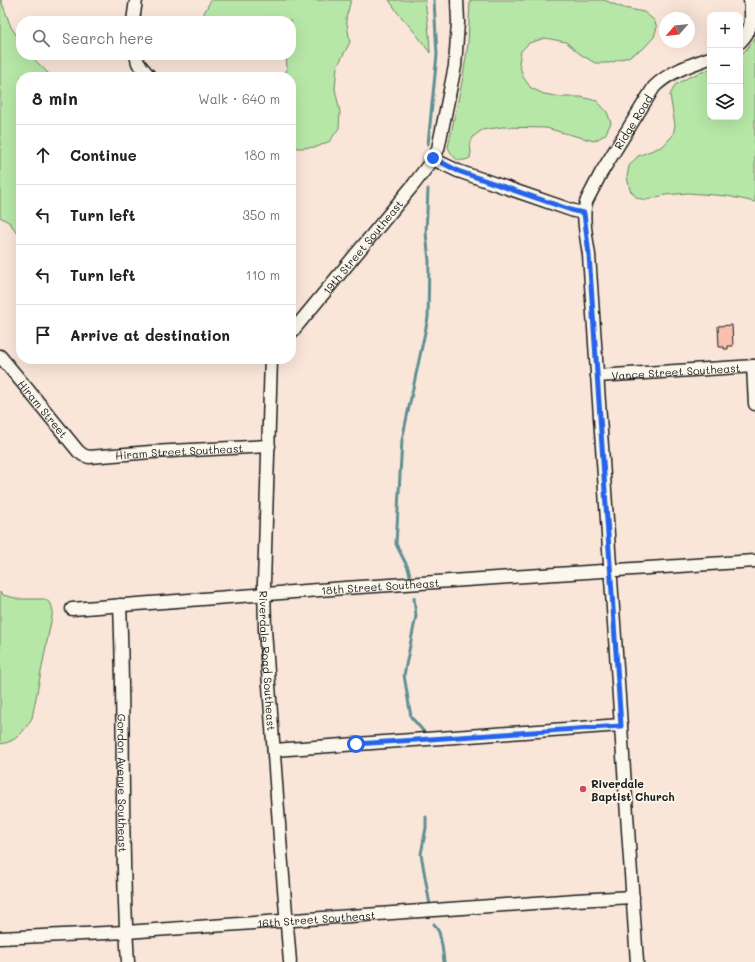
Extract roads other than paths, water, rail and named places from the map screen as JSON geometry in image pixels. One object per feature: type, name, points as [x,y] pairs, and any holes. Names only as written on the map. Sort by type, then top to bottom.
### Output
[{"type":"street","points":[[134,16],[136,0]]},
{"type":"street","name":"19th Street Southeast","points":[[296,327],[414,184],[438,149],[455,66],[458,22],[457,0]]},
{"type":"street","points":[[743,39],[750,28],[750,0]]},
{"type":"street","name":"Ridge Road","points":[[584,213],[587,200],[601,173],[654,87],[670,75],[707,59]]},
{"type":"street","points":[[137,60],[146,72]]},
{"type":"street","points":[[433,158],[458,171],[574,211],[584,213],[589,255],[637,962]]},
{"type":"street","name":"Hiram Street","points":[[0,356],[78,451],[89,457]]},
{"type":"street","name":"Riverdale Road Southeast","points":[[270,364],[265,594],[266,630],[290,962]]},
{"type":"street","points":[[754,366],[755,404]]},
{"type":"street","name":"Vance Street Southeast","points":[[597,376],[754,366]]},
{"type":"street","name":"Hiram Street Southeast","points":[[89,457],[151,452],[269,446]]},
{"type":"street","name":"18th Street Southeast","points":[[72,609],[265,594],[755,561]]},
{"type":"street","name":"Gordon Avenue Southeast","points":[[120,605],[124,903],[128,962]]},
{"type":"street","points":[[274,750],[621,726]]},
{"type":"street","name":"16th Street Southeast","points":[[0,938],[126,932],[633,897]]},
{"type":"waterway","points":[[428,144],[437,55],[434,0]]},
{"type":"waterway","points":[[410,575],[396,544],[402,440],[428,318],[429,261],[426,233],[428,189]]},
{"type":"waterway","points":[[414,598],[416,616],[404,675],[411,717],[425,733]]},
{"type":"waterway","points":[[426,817],[426,828],[421,854],[430,905]]},
{"type":"waterway","points":[[434,924],[439,932],[444,962]]},
{"type":"place","name":"Riverdale Baptist Church","points":[[583,789]]}]
